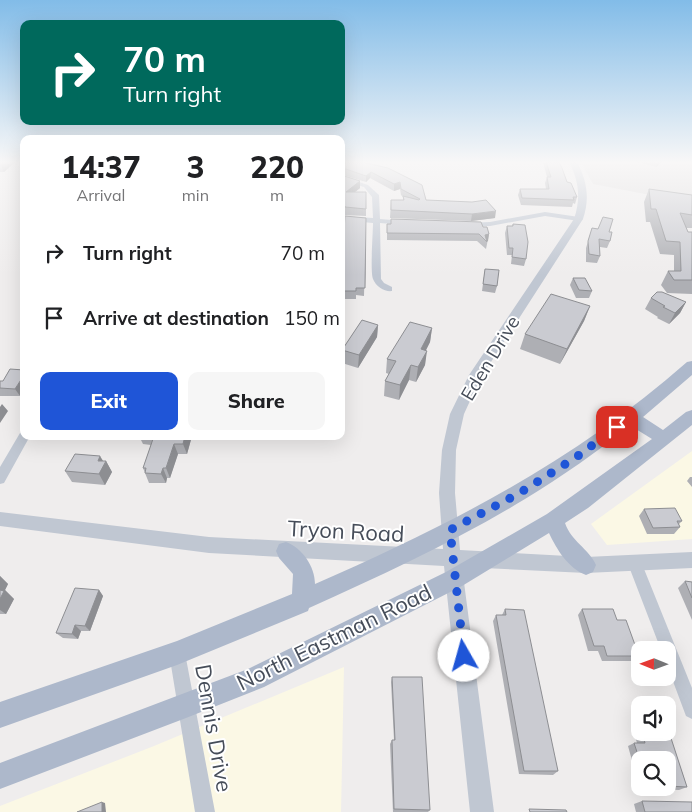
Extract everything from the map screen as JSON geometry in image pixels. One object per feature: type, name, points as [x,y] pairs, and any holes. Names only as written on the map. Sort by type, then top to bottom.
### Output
[{"type":"main road","points":[[0,715],[177,653],[300,604],[401,556],[518,494],[575,458],[652,402],[692,366]]},
{"type":"main road","name":"North Eastman Road","points":[[0,776],[255,678],[454,569],[486,561],[554,520],[664,439],[692,416]]},
{"type":"main road","points":[[631,417],[664,439]]},
{"type":"main road","points":[[554,520],[560,539],[586,565]]},
{"type":"main road","points":[[286,551],[298,562],[303,570],[304,586],[300,604]]},
{"type":"street","points":[[377,200],[377,279],[381,285],[389,289]]},
{"type":"street","name":"Eden Drive","points":[[482,812],[450,530],[447,492],[448,458],[453,429],[461,405],[479,369],[579,218],[584,200]]},
{"type":"street","points":[[461,225],[490,224],[513,217],[545,214],[579,218]]},
{"type":"street","points":[[345,218],[414,223]]},
{"type":"street","points":[[0,478],[22,440]]},
{"type":"street","name":"Tryon Road","points":[[0,519],[182,543],[286,551],[401,556],[454,569]]},
{"type":"street","points":[[486,561],[586,565],[692,560]]},
{"type":"street","points":[[634,564],[692,710]]},
{"type":"street","name":"Dennis Drive","points":[[177,653],[205,812]]},
{"type":"shaded area","points":[[676,200],[692,200],[692,203]]},
{"type":"shaded area","points":[[692,451],[692,539],[607,545],[591,524]]},
{"type":"shaded area","points":[[344,667],[341,812],[0,812],[0,806],[154,746]]},
{"type":"building","points":[[345,200],[366,200],[366,209],[345,207]]},
{"type":"building","points":[[391,200],[472,202],[486,200],[496,211],[472,214],[391,210]]},
{"type":"building","points":[[650,200],[692,200],[692,215],[680,213],[688,232],[692,232],[692,280],[674,280],[668,271],[681,271],[680,242],[666,241],[656,209],[651,209]]},
{"type":"building","points":[[345,216],[366,218],[365,288],[356,288],[356,291],[345,291]]},
{"type":"building","points":[[603,217],[613,219],[609,232],[612,232],[610,241],[599,239],[600,256],[589,254],[588,241],[592,228],[598,229]]},
{"type":"building","points":[[391,219],[481,222],[483,227],[487,227],[489,234],[485,235],[487,242],[479,234],[387,233],[387,224],[391,224]]},
{"type":"building","points":[[513,224],[525,225],[528,242],[526,259],[512,257],[513,248],[509,248],[507,226],[513,226]]},
{"type":"building","points":[[485,269],[499,270],[497,286],[483,284]]},
{"type":"building","points":[[573,278],[585,278],[592,291],[579,290]]},
{"type":"building","points":[[657,292],[662,292],[686,302],[675,313],[651,298]]},
{"type":"building","points":[[551,294],[590,306],[567,349],[525,334]]},
{"type":"building","points":[[362,320],[378,325],[359,355],[345,351],[345,346]]},
{"type":"building","points":[[410,322],[432,328],[421,349],[427,351],[418,367],[411,365],[400,385],[385,381],[396,361],[387,359]]},
{"type":"building","points":[[10,369],[20,370],[20,381],[15,389],[0,388],[0,381],[3,381]]},
{"type":"building","points":[[153,440],[184,440],[183,444],[174,444],[166,468],[163,468],[161,474],[145,473],[146,468],[143,468]]},
{"type":"building","points":[[75,454],[100,456],[98,461],[106,461],[99,474],[65,471]]},
{"type":"building","points":[[675,508],[682,521],[677,521],[680,527],[653,528],[644,509]]},
{"type":"building","points":[[685,581],[692,582],[692,598]]},
{"type":"building","points":[[75,588],[99,590],[85,626],[75,625],[72,634],[56,633]]},
{"type":"building","points":[[0,590],[4,591],[0,599]]},
{"type":"building","points":[[505,609],[524,610],[558,771],[524,771],[496,615],[506,615]]},
{"type":"building","points":[[582,609],[613,609],[617,620],[626,620],[634,641],[631,641],[631,656],[607,656],[604,646],[594,646]]},
{"type":"building","points":[[392,677],[422,677],[430,810],[394,809],[392,740],[395,740]]},
{"type":"building","points":[[644,741],[672,741],[675,751],[637,751],[634,743],[645,743]]},
{"type":"building","points":[[676,753],[687,787],[676,786]]},
{"type":"building","points":[[642,801],[692,802],[692,812],[645,812]]},
{"type":"building","points":[[102,802],[102,812],[77,812]]},
{"type":"building","points":[[529,809],[566,810],[567,812],[530,812]]},
{"type":"route","points":[[464,656],[450,530],[518,494],[575,458],[617,427]]}]
